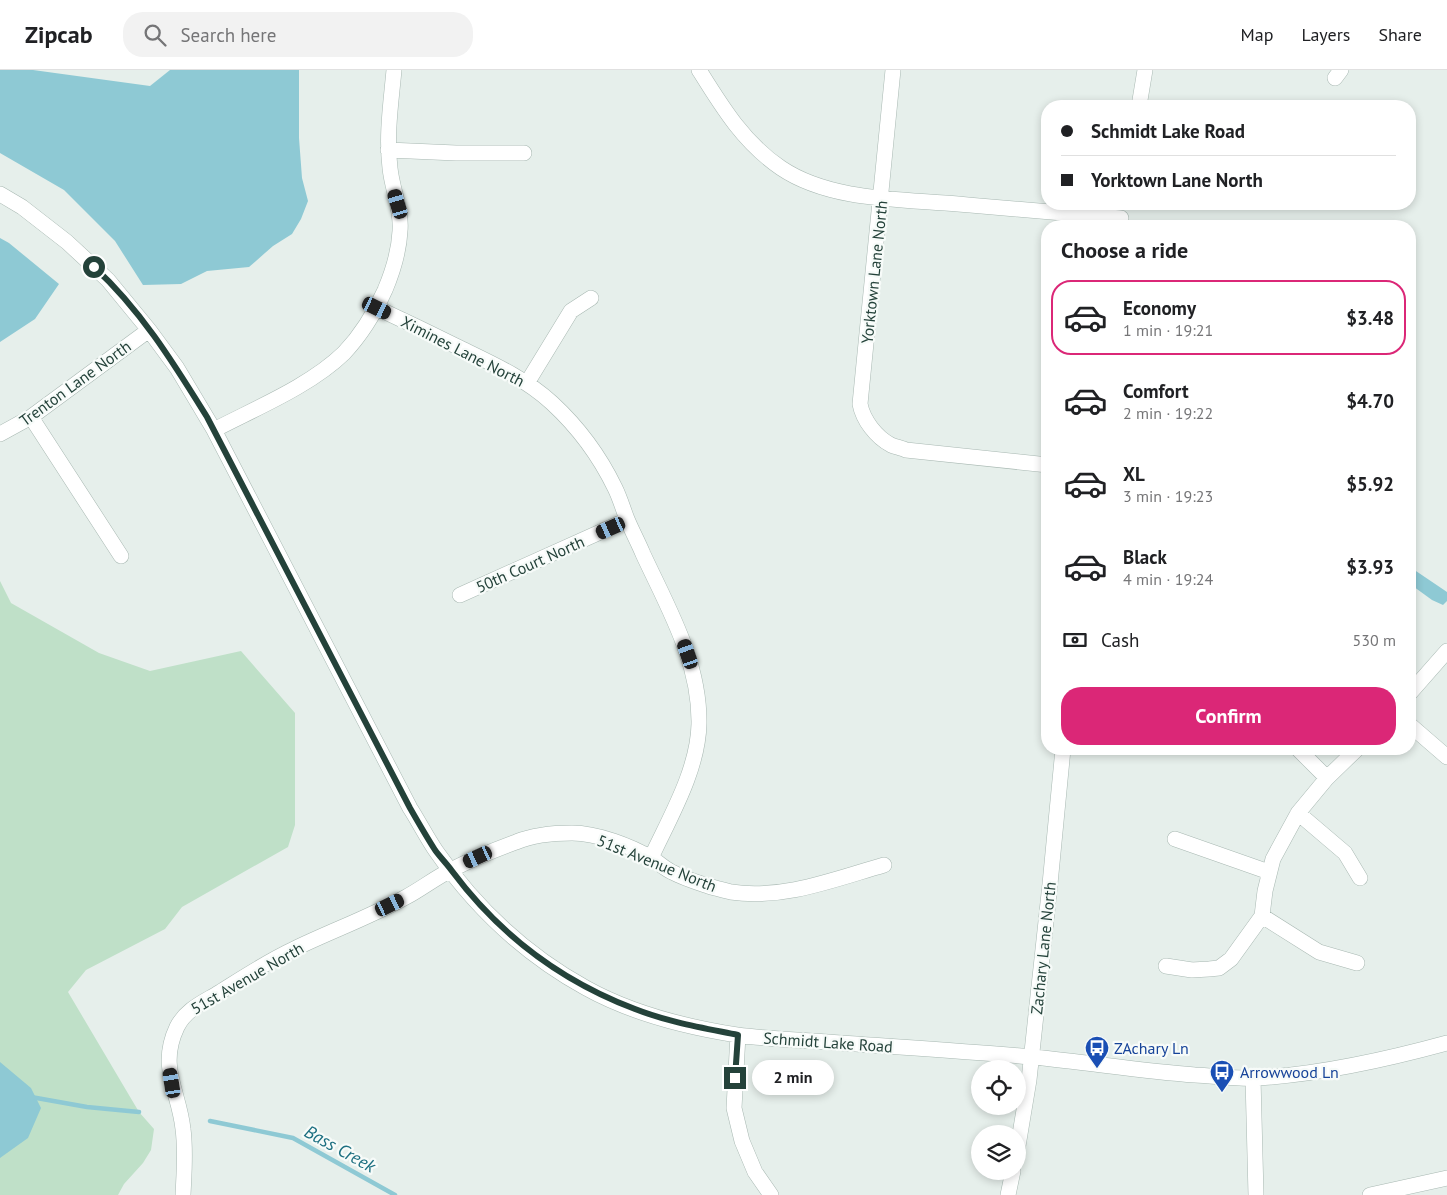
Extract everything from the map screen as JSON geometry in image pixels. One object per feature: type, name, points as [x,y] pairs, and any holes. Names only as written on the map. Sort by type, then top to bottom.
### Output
[{"type":"street","points":[[214,430],[296,387],[321,371],[344,352],[362,331],[377,308],[396,257],[400,230],[398,204],[388,150],[388,129],[394,70]]},
{"type":"street","points":[[699,70],[726,114],[742,135],[781,168],[804,181],[830,189],[881,198],[1121,216]]},
{"type":"street","name":"Yorktown Lane North","points":[[893,70],[860,404],[862,412],[878,435],[891,445],[906,450],[1041,464]]},
{"type":"street","points":[[1140,100],[1145,70]]},
{"type":"street","points":[[388,150],[524,153]]},
{"type":"street","name":"Schmidt Lake Road","points":[[0,194],[30,213],[67,242],[108,280],[177,368],[214,430],[410,808],[436,851],[468,893],[503,929],[544,961],[587,988],[644,1012],[684,1025],[738,1035],[1031,1057],[1167,1073],[1253,1078],[1293,1075],[1347,1068],[1447,1043]]},
{"type":"street","points":[[527,383],[571,311],[592,298]]},
{"type":"street","name":"Ximines Lane North","points":[[377,308],[527,383],[552,403],[576,429],[598,457],[615,488],[627,520],[683,641],[692,668],[698,696],[699,726],[686,782],[651,858]]},
{"type":"street","name":"Trenton Lane North","points":[[0,434],[31,417],[149,330]]},
{"type":"street","points":[[31,417],[121,556]]},
{"type":"street","name":"50th Court North","points":[[460,595],[627,520]]},
{"type":"street","points":[[1416,682],[1447,651]]},
{"type":"street","points":[[1416,730],[1447,757]]},
{"type":"street","name":"Zachary Lane North","points":[[1022,1125],[1029,1080],[1062,755]]},
{"type":"street","points":[[1304,755],[1327,778]]},
{"type":"street","points":[[1166,966],[1192,970],[1218,968],[1231,959],[1262,916],[1273,859],[1298,813],[1327,778],[1351,755]]},
{"type":"street","points":[[1298,813],[1345,853],[1360,878]]},
{"type":"street","name":"51st Avenue North","points":[[183,1195],[185,1153],[183,1127],[169,1066],[171,1046],[178,1027],[187,1012],[260,967],[294,949],[407,897],[451,870],[519,840],[546,834],[564,833],[602,838],[625,846],[651,858],[673,873],[731,892],[759,894],[788,891],[884,864]]},
{"type":"street","points":[[1175,839],[1269,872]]},
{"type":"street","points":[[1262,916],[1320,952],[1357,963]]},
{"type":"street","points":[[738,1035],[734,1108],[742,1141],[755,1172],[771,1195]]},
{"type":"street","points":[[1253,1078],[1256,1195]]},
{"type":"street","points":[[1370,1195],[1447,1178]]},
{"type":"street","points":[[1008,1195],[1011,1180]]},
{"type":"green space","points":[[0,581],[11,603],[99,653],[150,671],[241,651],[295,713],[295,825],[288,847],[182,907],[165,929],[86,970],[68,992],[139,1112],[154,1129],[151,1150],[143,1163],[124,1184],[118,1195],[0,1195]]},
{"type":"water","points":[[0,70],[33,70],[150,86],[170,70],[299,70],[299,138],[302,178],[308,201],[301,219],[292,234],[273,246],[249,267],[207,271],[181,284],[143,285],[115,241],[64,190],[0,153]]},
{"type":"water","points":[[0,238],[9,243],[59,284],[35,319],[0,342]]},
{"type":"water","points":[[1416,571],[1447,592],[1447,601],[1443,605],[1432,600],[1416,588]]},
{"type":"water","points":[[0,1062],[31,1088],[41,1108],[28,1138],[0,1158]]},
{"type":"waterway","name":"Bass Creek","points":[[31,1097],[87,1107],[139,1112]]},
{"type":"waterway","name":"Bass Creek","points":[[210,1121],[293,1138],[395,1195]]},
{"type":"place","name":"ZAchary Ln","points":[[1097,1069]]},
{"type":"place","name":"Arrowwood Ln","points":[[1222,1093]]},
{"type":"route","points":[[94,267],[108,280],[149,330],[177,368],[207,417],[410,808],[436,851],[468,893],[503,929],[544,961],[587,988],[635,1010],[684,1025],[738,1035],[735,1078]]}]
